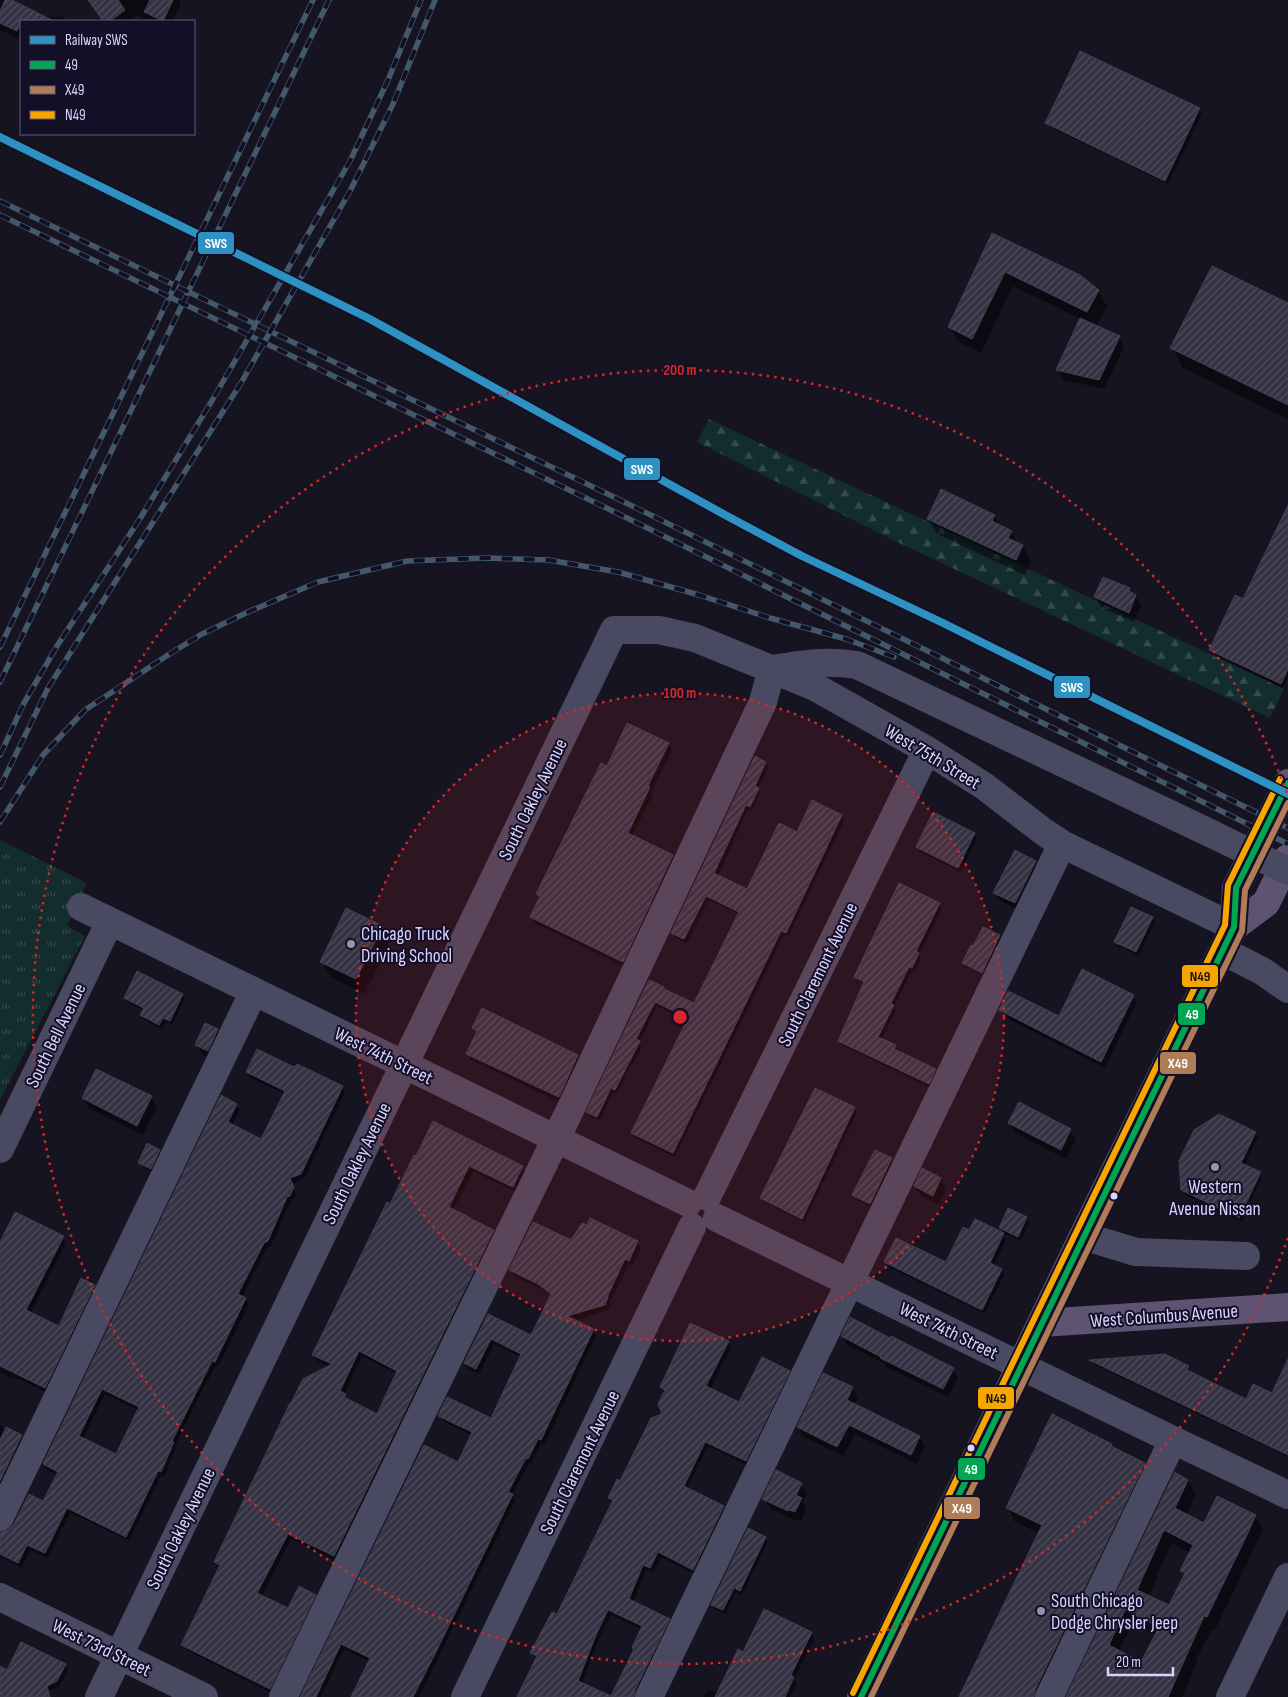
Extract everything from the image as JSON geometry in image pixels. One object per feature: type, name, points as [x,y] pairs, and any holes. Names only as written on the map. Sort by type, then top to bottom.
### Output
[{"type":"main road","points":[[861,1697],[1020,1365],[1228,939],[1236,888],[1288,783]]},
{"type":"main road","points":[[1228,939],[1266,903],[1288,858]]},
{"type":"main road","name":"West Columbus Avenue","points":[[1041,1323],[1288,1307]]},
{"type":"street","name":"West 75th Street","points":[[614,630],[659,630],[695,638],[772,668],[814,687],[927,750],[984,786],[1062,844],[1228,939],[1262,971],[1288,989]]},
{"type":"street","name":"South Oakley Avenue","points":[[99,1697],[614,630]]},
{"type":"street","points":[[283,1697],[556,1139],[763,702],[772,668],[815,662],[838,662],[857,665],[1288,871]]},
{"type":"street","name":"South Claremont Avenue","points":[[465,1697],[927,750]]},
{"type":"street","points":[[649,1697],[1062,844]]},
{"type":"street","name":"West 74th Street","points":[[81,907],[701,1211],[1288,1494]]},
{"type":"street","name":"South Bell Avenue","points":[[0,1149],[110,921]]},
{"type":"street","points":[[0,1517],[254,991]]},
{"type":"street","points":[[1083,1236],[1136,1252],[1246,1256]]},
{"type":"street","points":[[1049,1697],[1173,1440]]},
{"type":"street","points":[[1230,1697],[1288,1577]]},
{"type":"street","name":"West 73rd Street","points":[[0,1597],[204,1697]]},
{"type":"green space","points":[[709,419],[1284,689],[1270,718],[893,540],[697,442]]},
{"type":"green space","points":[[0,840],[87,883],[67,926],[85,936],[0,1100]]},
{"type":"building","points":[[5,0],[12,0],[52,20],[20,20],[17,31],[0,23],[0,11]]},
{"type":"building","points":[[88,0],[118,0],[125,10],[111,20],[102,20]]},
{"type":"building","points":[[150,0],[173,0],[163,20],[144,12]]},
{"type":"building","points":[[1080,51],[1200,108],[1165,181],[1045,123]]},
{"type":"building","points":[[992,233],[1080,275],[1099,290],[1087,312],[1005,272],[972,339],[948,327]]},
{"type":"building","points":[[1212,266],[1288,303],[1288,405],[1170,348]]},
{"type":"building","points":[[1080,318],[1120,336],[1099,380],[1056,370]]},
{"type":"building","points":[[941,489],[995,515],[992,521],[1012,531],[1008,538],[1023,545],[1016,560],[927,519]]},
{"type":"building","points":[[1288,505],[1288,669],[1281,684],[1209,650],[1235,595],[1243,599]]},
{"type":"building","points":[[1103,577],[1130,588],[1129,591],[1136,595],[1129,613],[1094,597]]},
{"type":"building","points":[[627,723],[669,743],[628,833],[673,855],[623,962],[530,917],[540,896],[536,894],[601,763],[607,766]]},
{"type":"building","points":[[755,756],[766,762],[755,786],[759,788],[750,807],[746,805],[714,873],[747,889],[779,823],[797,832],[812,800],[842,815],[786,933],[781,931],[673,1153],[631,1133],[688,1018],[655,1002],[636,1039],[640,1041],[615,1090],[611,1088],[597,1117],[586,1112],[649,980],[694,1003],[739,912],[706,896],[684,939],[671,933]]},
{"type":"building","points":[[933,812],[975,833],[958,868],[916,847]]},
{"type":"building","points":[[1015,850],[1036,861],[1015,903],[993,893]]},
{"type":"building","points":[[899,883],[940,903],[916,951],[919,953],[912,968],[909,967],[891,1003],[894,1005],[878,1037],[896,1045],[894,1049],[936,1069],[929,1084],[838,1041],[864,982],[854,977]]},
{"type":"building","points":[[1131,907],[1153,917],[1136,952],[1114,942]]},
{"type":"building","name":"Chicago Truck Driving School","points":[[346,908],[383,926],[356,979],[320,962]]},
{"type":"building","points":[[983,927],[1000,935],[982,973],[962,963]]},
{"type":"building","points":[[1082,969],[1134,995],[1101,1062],[999,1010],[1008,991],[1059,1016]]},
{"type":"building","points":[[137,971],[183,994],[170,1021],[163,1018],[159,1025],[140,1015],[144,1008],[124,998]]},
{"type":"building","points":[[482,1008],[578,1055],[559,1097],[466,1054],[477,1031],[472,1028]]},
{"type":"building","points":[[205,1023],[218,1029],[208,1051],[195,1045]]},
{"type":"building","points":[[257,1049],[294,1067],[297,1064],[343,1086],[301,1174],[290,1178],[294,1187],[290,1196],[287,1197],[268,1241],[264,1243],[238,1294],[246,1298],[215,1362],[212,1361],[172,1441],[174,1442],[161,1472],[158,1471],[126,1537],[67,1508],[45,1553],[27,1545],[18,1563],[0,1554],[0,1532],[8,1530],[14,1524],[29,1494],[43,1501],[58,1472],[43,1464],[221,1095],[237,1104],[228,1122],[261,1139],[285,1091],[246,1072]],"holes":[[[102,1389],[139,1407],[116,1454],[79,1436]]]},
{"type":"building","points":[[96,1069],[152,1096],[137,1126],[82,1098]]},
{"type":"building","points":[[815,1088],[855,1107],[802,1219],[760,1198]]},
{"type":"building","points":[[1019,1102],[1071,1129],[1061,1150],[1008,1123]]},
{"type":"building","name":"Western Avenue Nissan","points":[[1219,1114],[1256,1132],[1241,1163],[1261,1172],[1239,1218],[1181,1190],[1179,1161],[1194,1130]]},
{"type":"building","points":[[433,1121],[523,1166],[513,1187],[469,1166],[449,1207],[494,1230],[334,1556],[288,1534],[257,1593],[288,1608],[299,1586],[316,1595],[270,1689],[181,1645],[220,1565],[214,1562],[290,1403],[303,1379],[332,1364],[312,1355],[387,1202],[390,1204],[414,1155],[416,1156]],"holes":[[[359,1351],[397,1371],[377,1414],[344,1397],[346,1394],[340,1391]]]},
{"type":"building","points":[[147,1143],[160,1150],[151,1169],[138,1163]]},
{"type":"building","points":[[875,1150],[892,1158],[870,1204],[852,1195]]},
{"type":"building","points":[[922,1168],[941,1178],[933,1196],[914,1186]]},
{"type":"building","points":[[1008,1208],[1027,1217],[1018,1237],[999,1228]]},
{"type":"building","points":[[15,1212],[64,1236],[26,1310],[59,1326],[81,1278],[95,1285],[45,1388],[0,1366],[0,1242]]},
{"type":"building","points":[[590,1218],[638,1241],[629,1261],[625,1259],[605,1305],[567,1316],[594,1329],[541,1440],[538,1439],[508,1492],[513,1494],[413,1697],[351,1697],[370,1658],[341,1644],[316,1697],[300,1697],[424,1445],[458,1462],[472,1432],[438,1416],[447,1397],[491,1418],[521,1354],[491,1339],[476,1369],[464,1363],[488,1314],[531,1335],[551,1294],[538,1284],[509,1270],[533,1222],[571,1240],[582,1223],[587,1225]]},
{"type":"building","points":[[975,1219],[1004,1233],[990,1263],[1002,1269],[982,1310],[884,1262],[896,1238],[946,1262],[963,1227],[969,1230]]},
{"type":"building","points":[[850,1317],[954,1368],[943,1389],[880,1358],[841,1336]]},
{"type":"building","points":[[690,1323],[729,1341],[706,1386],[739,1402],[762,1357],[790,1371],[746,1461],[705,1442],[684,1486],[724,1506],[693,1570],[658,1552],[650,1568],[643,1565],[629,1599],[670,1619],[635,1690],[634,1697],[517,1697],[537,1656],[530,1653],[552,1612],[557,1614],[613,1500],[608,1498],[617,1479],[620,1481],[651,1418],[662,1414],[658,1404],[665,1390],[660,1387]],"holes":[[[608,1610],[642,1626],[632,1648],[634,1649],[611,1696],[578,1681]]]},
{"type":"building","points":[[1165,1354],[1189,1366],[1187,1370],[1246,1399],[1253,1384],[1272,1393],[1288,1359],[1288,1455],[1089,1360]]},
{"type":"building","points":[[823,1373],[853,1387],[847,1400],[920,1436],[911,1455],[849,1425],[837,1447],[797,1427]]},
{"type":"building","name":"South Chicago Dodge Chrysler Jeep","points":[[1052,1414],[1145,1463],[1035,1690],[1034,1697],[959,1697],[1042,1525],[1006,1508]]},
{"type":"building","points":[[6,1427],[22,1435],[0,1481],[0,1440]]},
{"type":"building","points":[[776,1470],[802,1483],[796,1495],[802,1498],[795,1512],[788,1511],[762,1499]]},
{"type":"building","points":[[1175,1472],[1188,1480],[1175,1508],[1204,1523],[1217,1496],[1256,1515],[1207,1617],[1204,1616],[1168,1697],[1066,1697]],"holes":[[[1164,1530],[1193,1545],[1180,1571],[1185,1573],[1169,1605],[1137,1590]],[[1125,1610],[1159,1627],[1141,1662],[1109,1645]]]},
{"type":"building","points":[[748,1528],[766,1537],[740,1591],[734,1588],[723,1610],[711,1605]]},
{"type":"building","points":[[764,1609],[812,1632],[791,1675],[794,1677],[785,1697],[715,1697],[738,1649],[743,1652]]},
{"type":"building","points":[[21,1642],[66,1664],[57,1681],[47,1686],[50,1697],[0,1697],[0,1666],[7,1670]]},
{"type":"railway","points":[[0,647],[313,0]]},
{"type":"railway","points":[[0,682],[329,0]]},
{"type":"railway","points":[[0,755],[24,703],[57,646],[141,517],[213,399],[350,161],[388,80],[421,0]]},
{"type":"railway","points":[[0,787],[48,688],[241,383],[350,191],[393,104],[435,0]]},
{"type":"railway","points":[[0,201],[618,499],[1288,828]]},
{"type":"railway","points":[[0,215],[623,516],[1288,844]]},
{"type":"railway","points":[[0,822],[43,755],[85,710],[171,653],[202,634],[318,582],[407,561],[487,558],[548,560],[618,572],[846,639],[894,657]]},
{"type":"rail line","name":"SWS","points":[[0,137],[368,318],[802,556],[943,623],[1288,794]]},
{"type":"transit line","name":"N49","points":[[853,1693],[1225,925],[1228,885],[1280,779]]},
{"type":"transit line","name":"49","points":[[861,1697],[1234,927],[1236,888],[1288,783]]},
{"type":"transit line","name":"X49","points":[[871,1697],[1242,931],[1245,890],[1288,803]]},
{"type":"place","name":"Chicago Truck Driving School","points":[[351,944]]},
{"type":"place","name":"Western Avenue Nissan","points":[[1215,1167]]},
{"type":"place","name":"South Chicago Dodge Chrysler Jeep","points":[[1041,1611]]}]
